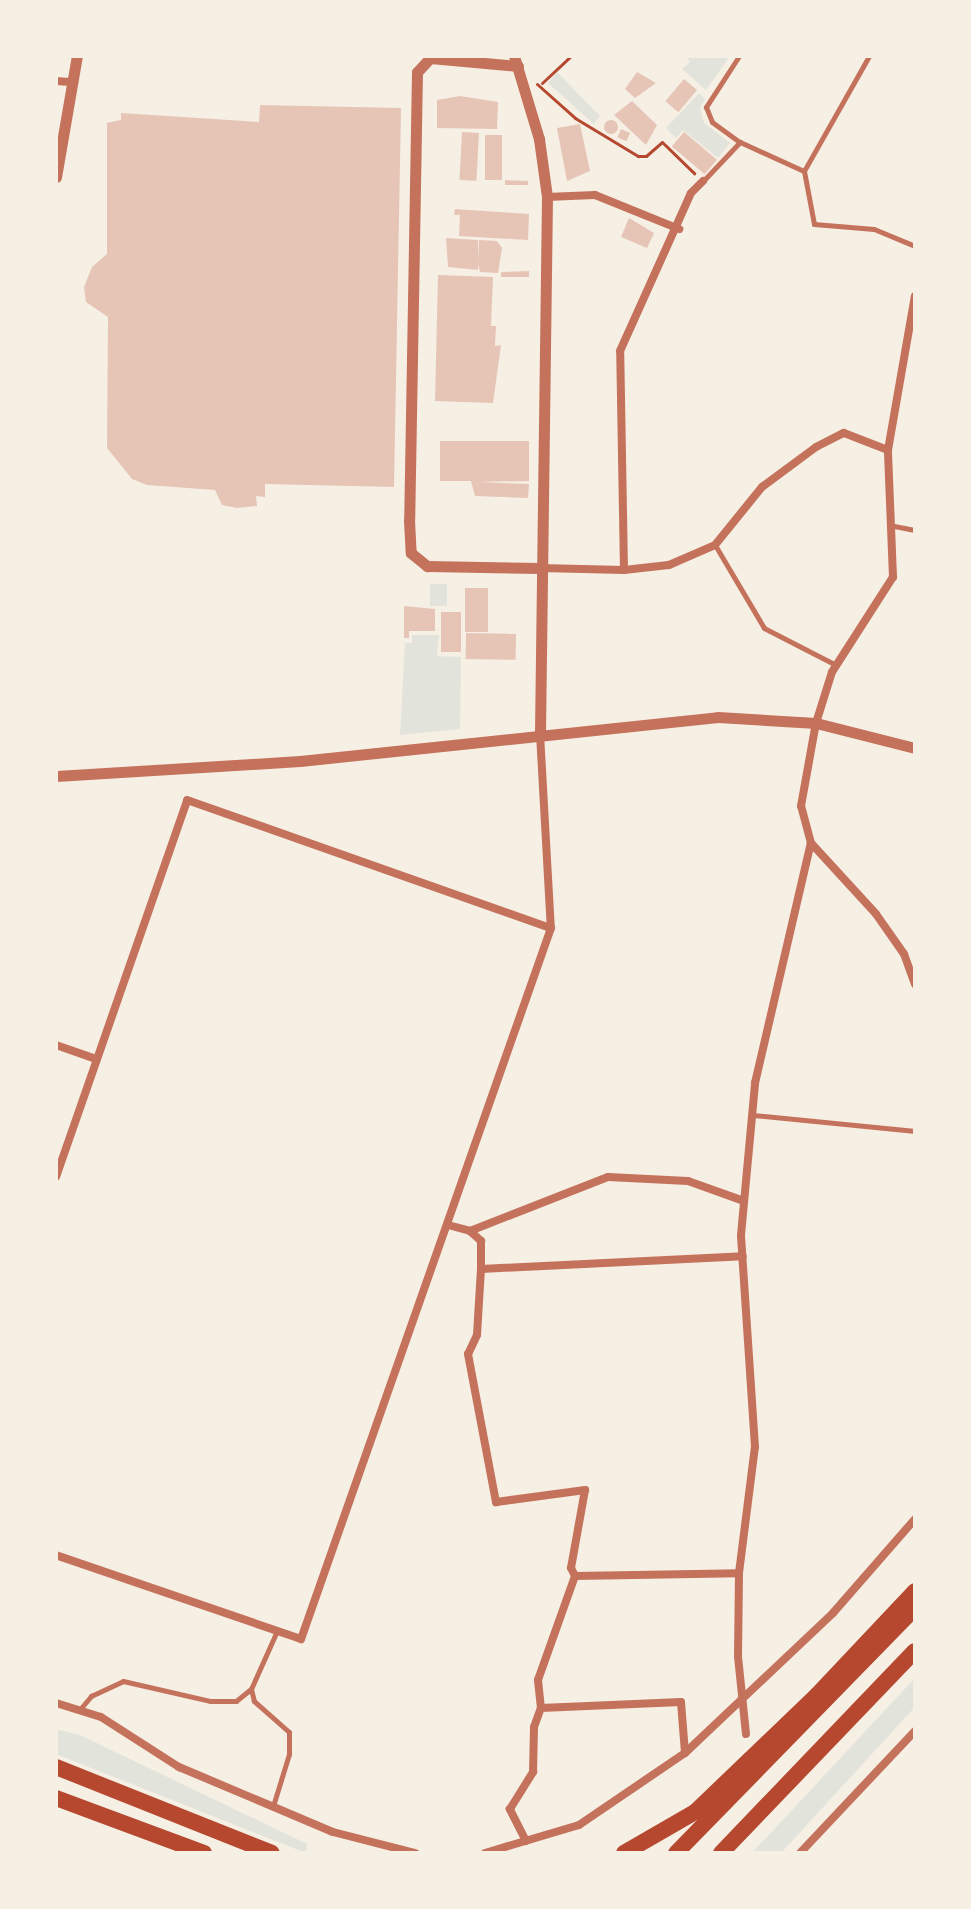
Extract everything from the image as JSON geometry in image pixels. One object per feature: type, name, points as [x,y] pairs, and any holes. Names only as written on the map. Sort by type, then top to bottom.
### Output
[{"type":"highway","points":[[624,1853],[695,1812],[817,1695],[915,1591]]},
{"type":"highway","points":[[676,1853],[915,1608]]},
{"type":"highway","points":[[721,1853],[915,1651]]},
{"type":"highway","points":[[56,1767],[272,1853]]},
{"type":"highway","points":[[123,1793],[244,1853]]},
{"type":"highway","points":[[56,1798],[204,1853]]},
{"type":"highway","points":[[159,1834],[188,1853]]},
{"type":"street","points":[[56,177],[70,82],[77,56]]},
{"type":"street","points":[[56,1555],[301,1639],[551,928],[540,734],[540,568],[547,197],[525,87],[516,61],[430,58],[417,72],[410,531],[411,553],[427,566],[540,568],[624,570],[669,565],[715,545],[762,487],[816,447],[844,433],[888,450]]},
{"type":"street","points":[[56,81],[70,82]]},
{"type":"street","points":[[624,570],[620,351],[679,229],[691,193],[703,181]]},
{"type":"street","points":[[547,197],[595,195],[679,229]]},
{"type":"street","points":[[915,296],[888,450],[894,526],[893,577],[836,665],[816,723],[801,806],[811,843],[876,914],[904,954],[915,984]]},
{"type":"street","points":[[56,776],[300,761],[718,717],[816,723],[915,748]]},
{"type":"street","points":[[56,1177],[187,800],[551,928]]},
{"type":"street","points":[[746,1734],[741,1702],[739,1573],[755,1447],[743,1256],[744,1201],[755,1083],[811,843]]},
{"type":"street","points":[[56,1045],[96,1059]]},
{"type":"street","points":[[470,1231],[608,1177],[688,1181],[744,1201]]},
{"type":"street","points":[[448,1225],[470,1231],[481,1241],[477,1335],[468,1354],[496,1502],[585,1490],[571,1568],[575,1576],[540,1669],[541,1708],[534,1727],[533,1772],[510,1809],[526,1841]]},
{"type":"street","points":[[481,1269],[743,1256]]},
{"type":"street","points":[[485,1853],[512,1850],[526,1841],[579,1825],[685,1753],[833,1613],[915,1519]]},
{"type":"street","points":[[575,1576],[739,1573]]},
{"type":"street","points":[[541,1708],[681,1702],[685,1753]]},
{"type":"street","points":[[56,1703],[81,1708],[160,1757],[333,1832],[415,1853]]},
{"type":"street","points":[[800,1853],[915,1731]]},
{"type":"lane","points":[[739,56],[706,107],[712,122],[740,142],[804,171]]},
{"type":"lane","points":[[869,56],[804,171],[814,224],[874,229],[915,246]]},
{"type":"lane","points":[[703,181],[740,142]]},
{"type":"lane","points":[[894,526],[915,530]]},
{"type":"lane","points":[[715,545],[764,628],[836,665]]},
{"type":"lane","points":[[752,1115],[915,1131]]},
{"type":"lane","points":[[81,1708],[91,1696],[123,1681],[210,1701],[236,1701],[251,1689],[277,1631]]},
{"type":"lane","points":[[251,1689],[254,1701],[289,1732],[289,1754],[273,1806]]},
{"type":"path","points":[[525,87],[542,83],[571,56]]},
{"type":"path","points":[[542,83],[587,125],[638,156],[646,156],[662,142],[703,181]]},
{"type":"shaded area","points":[[686,56],[730,56],[706,90],[682,69],[690,62]]},
{"type":"shaded area","points":[[557,72],[600,116],[594,124],[548,83]]},
{"type":"shaded area","points":[[699,93],[705,99],[700,108],[704,123],[730,143],[718,158],[683,130],[676,138],[666,128]]},
{"type":"shaded area","points":[[430,584],[447,584],[447,606],[430,606]]},
{"type":"shaded area","points":[[412,635],[439,635],[437,656],[461,657],[460,729],[400,735],[405,643],[412,643]]},
{"type":"shaded area","points":[[915,1678],[915,1707],[781,1853],[752,1853]]},
{"type":"shaded area","points":[[56,1729],[82,1736],[307,1844],[306,1853],[56,1754]]},
{"type":"building","points":[[637,72],[656,83],[635,98],[625,89]]},
{"type":"building","points":[[684,79],[697,90],[678,112],[665,101]]},
{"type":"building","points":[[460,96],[498,102],[497,129],[437,128],[437,100]]},
{"type":"building","points":[[632,101],[657,125],[646,145],[614,115]]},
{"type":"building","points":[[260,105],[401,108],[394,487],[265,484],[265,497],[256,496],[257,506],[237,508],[222,505],[215,490],[147,485],[132,479],[107,448],[108,317],[86,302],[84,287],[92,267],[107,254],[107,123],[121,120],[121,113],[259,122]]},
{"type":"building","points":[[611,120],[618,127],[611,134],[604,127]]},
{"type":"building","points":[[580,124],[590,171],[567,181],[557,128]]},
{"type":"building","points":[[621,129],[630,133],[626,141],[617,137]]},
{"type":"building","points":[[462,132],[479,133],[476,181],[459,180]]},
{"type":"building","points":[[684,132],[717,160],[705,174],[672,147]]},
{"type":"building","points":[[485,135],[502,135],[502,180],[485,180]]},
{"type":"building","points":[[505,180],[528,181],[528,185],[505,185]]},
{"type":"building","points":[[455,209],[529,214],[528,240],[459,236],[460,215],[454,215]]},
{"type":"building","points":[[629,218],[654,233],[647,248],[621,237]]},
{"type":"building","points":[[446,238],[478,240],[478,262],[479,240],[497,241],[502,248],[498,273],[480,272],[478,264],[478,270],[448,267]]},
{"type":"building","points":[[529,271],[529,277],[501,277],[501,272]]},
{"type":"building","points":[[438,275],[493,277],[491,326],[496,326],[495,346],[501,345],[493,403],[435,401]]},
{"type":"building","points":[[440,441],[529,441],[529,481],[477,482],[529,484],[528,498],[475,496],[471,481],[440,481]]},
{"type":"building","points":[[465,588],[488,588],[488,632],[465,632]]},
{"type":"building","points":[[404,606],[435,609],[435,631],[409,631],[409,638],[404,638]]},
{"type":"building","points":[[441,612],[461,612],[461,652],[441,652]]},
{"type":"building","points":[[466,633],[516,634],[516,660],[466,659]]}]
